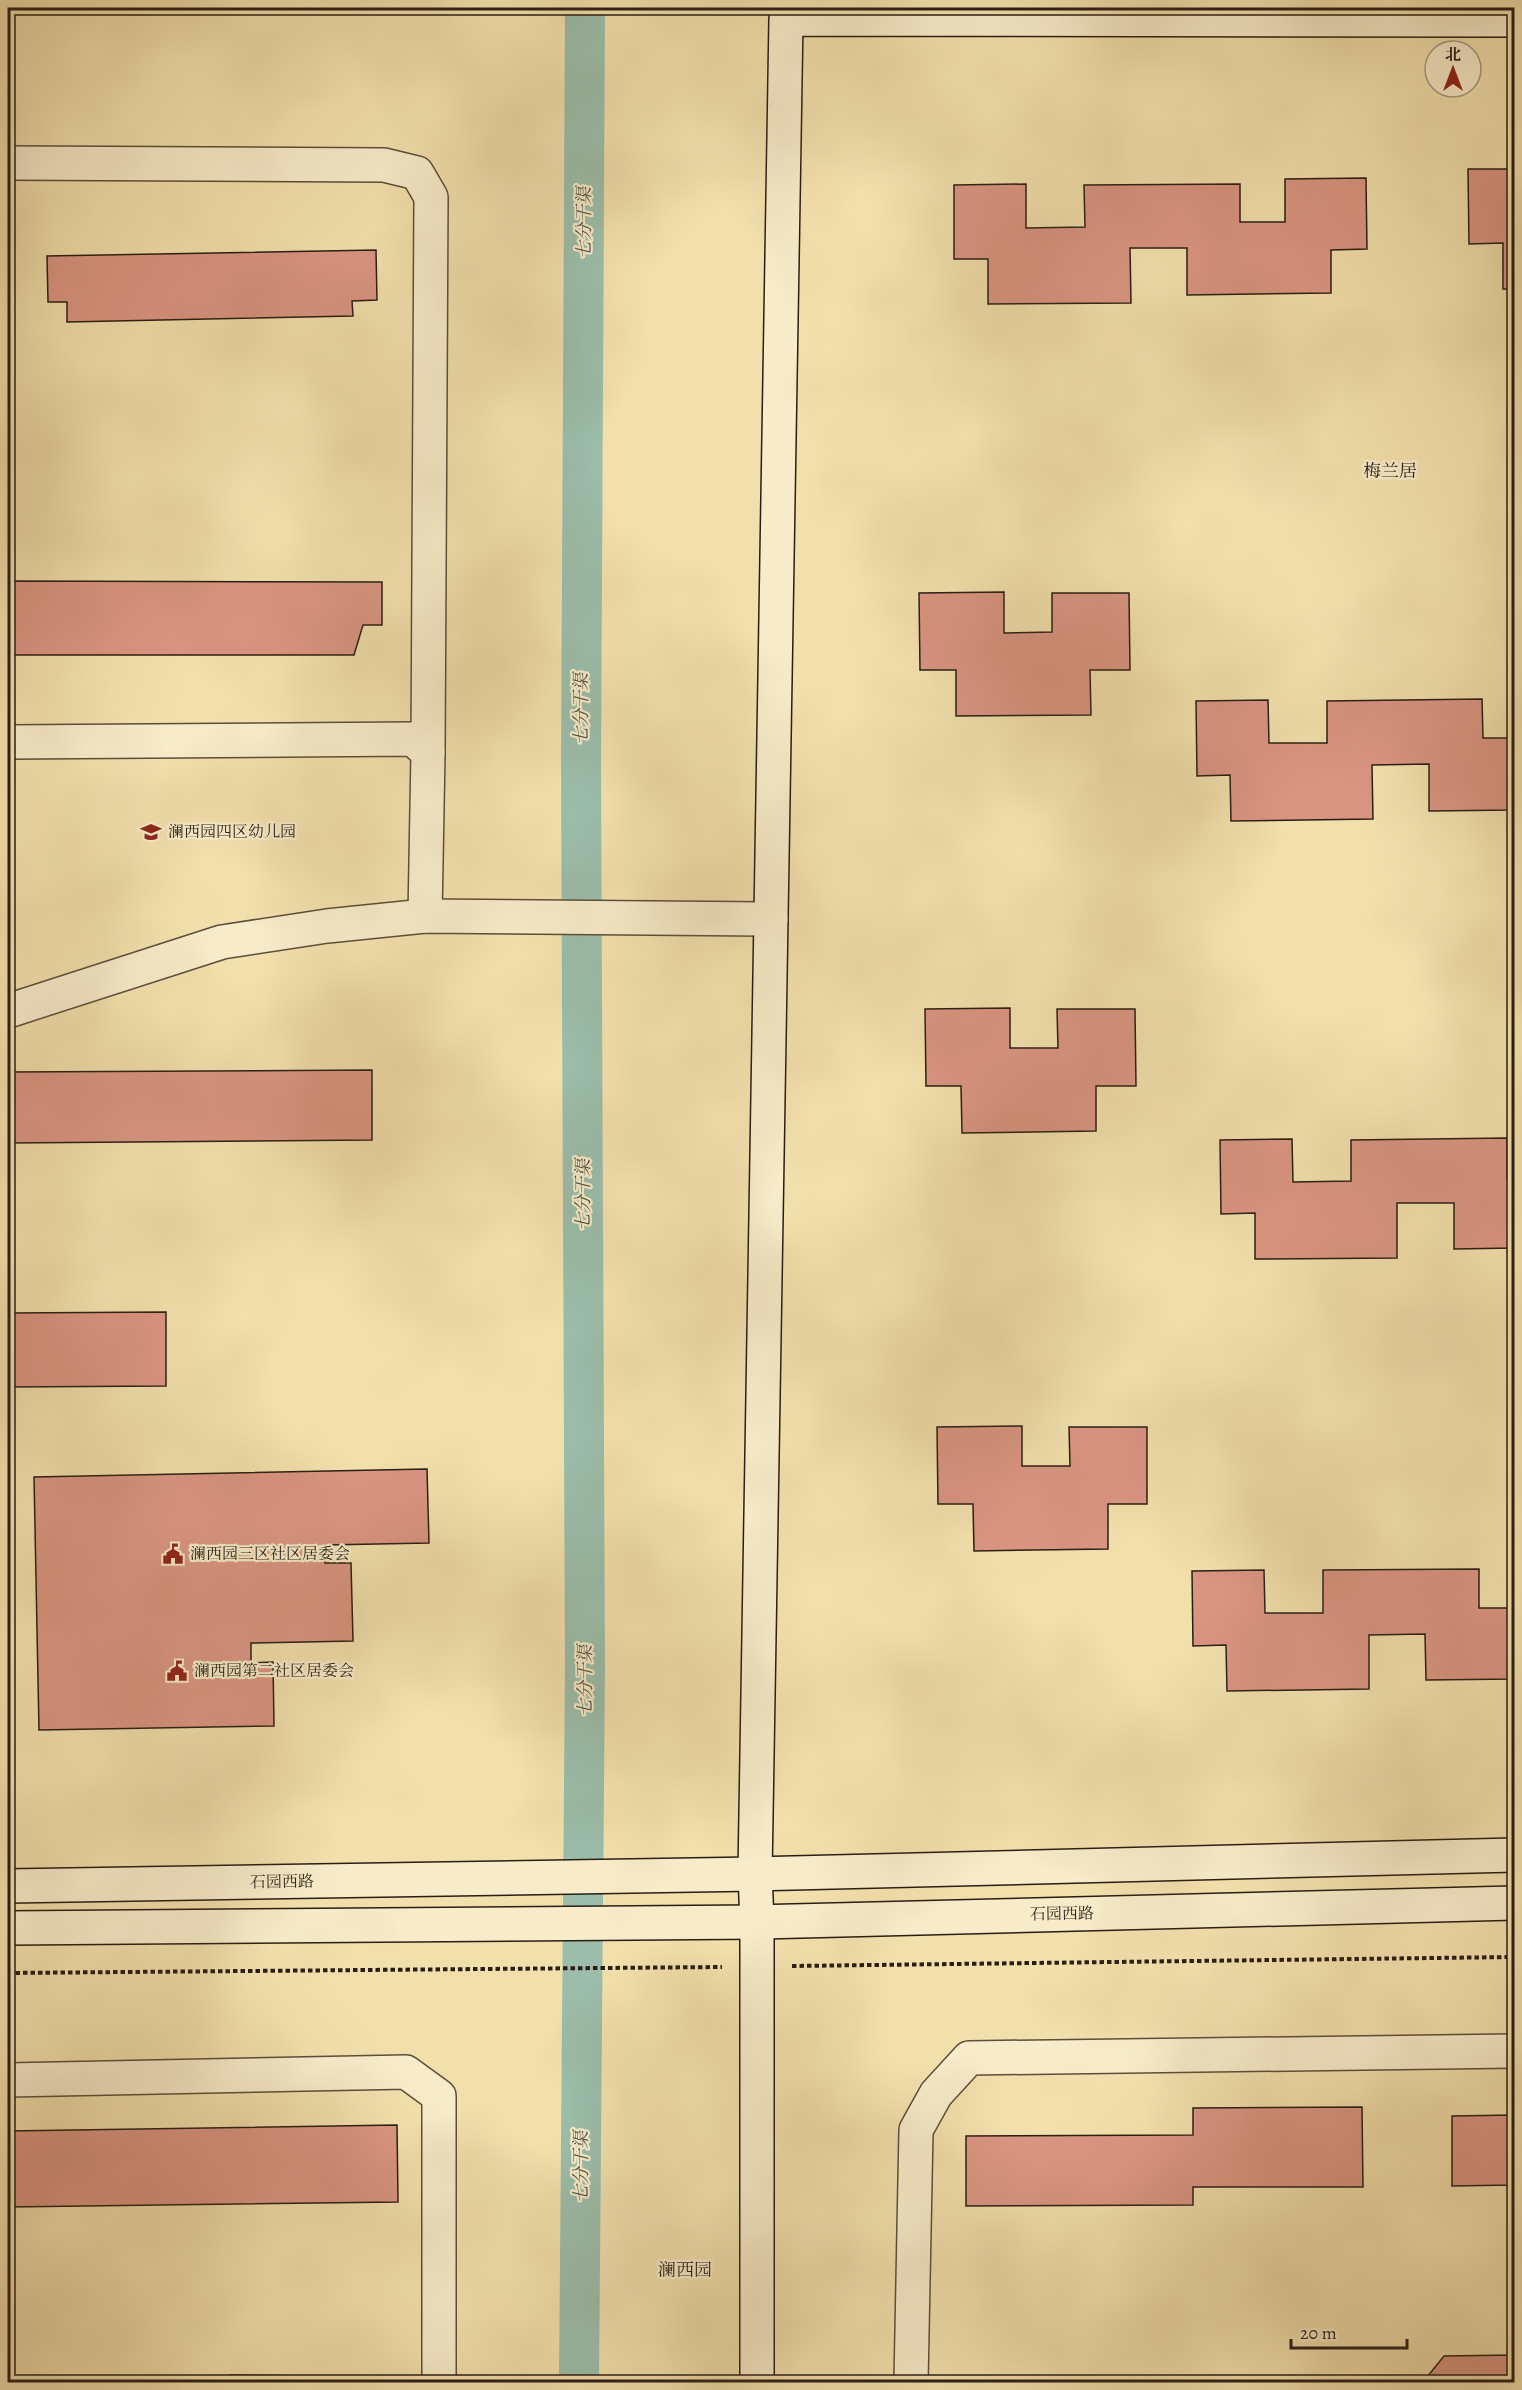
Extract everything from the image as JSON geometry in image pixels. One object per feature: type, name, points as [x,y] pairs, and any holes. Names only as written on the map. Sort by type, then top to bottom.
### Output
[{"type":"street","points":[[758,2382],[758,1922],[755,1874],[786,19],[1515,20]]},
{"type":"street","points":[[8,163],[384,165],[417,173],[431,197],[425,916]]},
{"type":"street","points":[[8,742],[413,739],[428,753]]},
{"type":"street","points":[[8,1011],[222,942],[327,926],[425,916],[771,919]]},
{"type":"street","points":[[755,1874],[1515,1855]]},
{"type":"street","name":"石园西路","points":[[8,1886],[755,1874]]},
{"type":"street","name":"石园西路","points":[[8,1928],[758,1922],[1515,1903]]},
{"type":"street","points":[[911,2382],[916,2130],[936,2094],[969,2058],[1515,2051]]},
{"type":"street","points":[[8,2080],[406,2072],[440,2096],[439,2382]]},
{"type":"path","points":[[8,1973],[758,1967],[1515,1957]]},
{"type":"building","points":[[1468,169],[1514,169],[1514,289],[1503,289],[1503,243],[1469,244]]},
{"type":"building","points":[[1366,178],[1367,249],[1331,250],[1331,293],[1187,295],[1187,248],[1130,248],[1131,303],[988,304],[988,259],[954,259],[954,185],[1026,184],[1026,228],[1085,227],[1084,185],[1240,184],[1240,222],[1285,222],[1285,179]]},
{"type":"building","points":[[376,250],[377,300],[352,301],[353,316],[67,322],[67,302],[48,302],[47,256]]},
{"type":"building","points":[[8,581],[382,582],[382,625],[363,625],[354,655],[8,655]]},
{"type":"building","points":[[1004,592],[1004,633],[1052,632],[1052,593],[1129,593],[1130,670],[1090,670],[1091,715],[956,716],[956,670],[920,670],[919,593]]},
{"type":"building","points":[[1482,699],[1483,738],[1514,738],[1514,810],[1429,811],[1429,764],[1372,765],[1373,819],[1231,821],[1230,775],[1197,776],[1196,701],[1268,700],[1269,743],[1327,743],[1327,701]]},
{"type":"building","points":[[1010,1008],[1010,1048],[1058,1048],[1057,1009],[1135,1009],[1136,1086],[1096,1086],[1096,1131],[962,1133],[961,1086],[926,1086],[925,1009]]},
{"type":"building","points":[[372,1070],[372,1140],[8,1143],[8,1072]]},
{"type":"building","points":[[1507,1138],[1507,1177],[1514,1177],[1514,1248],[1454,1249],[1454,1203],[1397,1203],[1397,1258],[1255,1259],[1255,1213],[1221,1214],[1220,1140],[1292,1139],[1293,1182],[1351,1181],[1351,1140]]},
{"type":"building","points":[[166,1312],[166,1386],[8,1387],[8,1313]]},
{"type":"building","points":[[1022,1426],[1022,1466],[1070,1466],[1069,1427],[1147,1427],[1147,1504],[1108,1504],[1108,1549],[974,1551],[973,1504],[938,1504],[937,1427]]},
{"type":"building","points":[[427,1469],[429,1543],[325,1545],[325,1563],[351,1563],[353,1641],[251,1643],[251,1663],[273,1662],[274,1726],[39,1730],[34,1477]]},
{"type":"building","points":[[1479,1569],[1479,1608],[1514,1608],[1514,1679],[1426,1680],[1425,1634],[1369,1635],[1369,1689],[1227,1691],[1226,1645],[1193,1646],[1192,1571],[1264,1570],[1265,1613],[1323,1613],[1323,1570]]},
{"type":"building","points":[[1362,2107],[1363,2187],[1193,2187],[1193,2205],[966,2206],[966,2136],[1193,2135],[1193,2108]]},
{"type":"building","points":[[1514,2115],[1514,2185],[1452,2186],[1452,2116]]},
{"type":"building","points":[[397,2125],[398,2202],[8,2207],[8,2131]]},
{"type":"building","points":[[1514,2355],[1514,2382],[1423,2382],[1444,2356]]},
{"type":"building","points":[[230,2375],[401,2377],[401,2382],[230,2382]]},
{"type":"waterway","name":"七分干渠","points":[[579,2382],[585,1667],[581,767],[585,8]]},
{"type":"place","name":"澜西园四区幼儿园","points":[[151,832]]},
{"type":"place","name":"澜西园三区社区居委会","points":[[173,1554]]},
{"type":"place","name":"澜西园第二社区居委会","points":[[177,1671]]},
{"type":"district","name":"梅兰居","points":[[1390,471]]},
{"type":"district","name":"澜西园","points":[[685,2270]]}]
